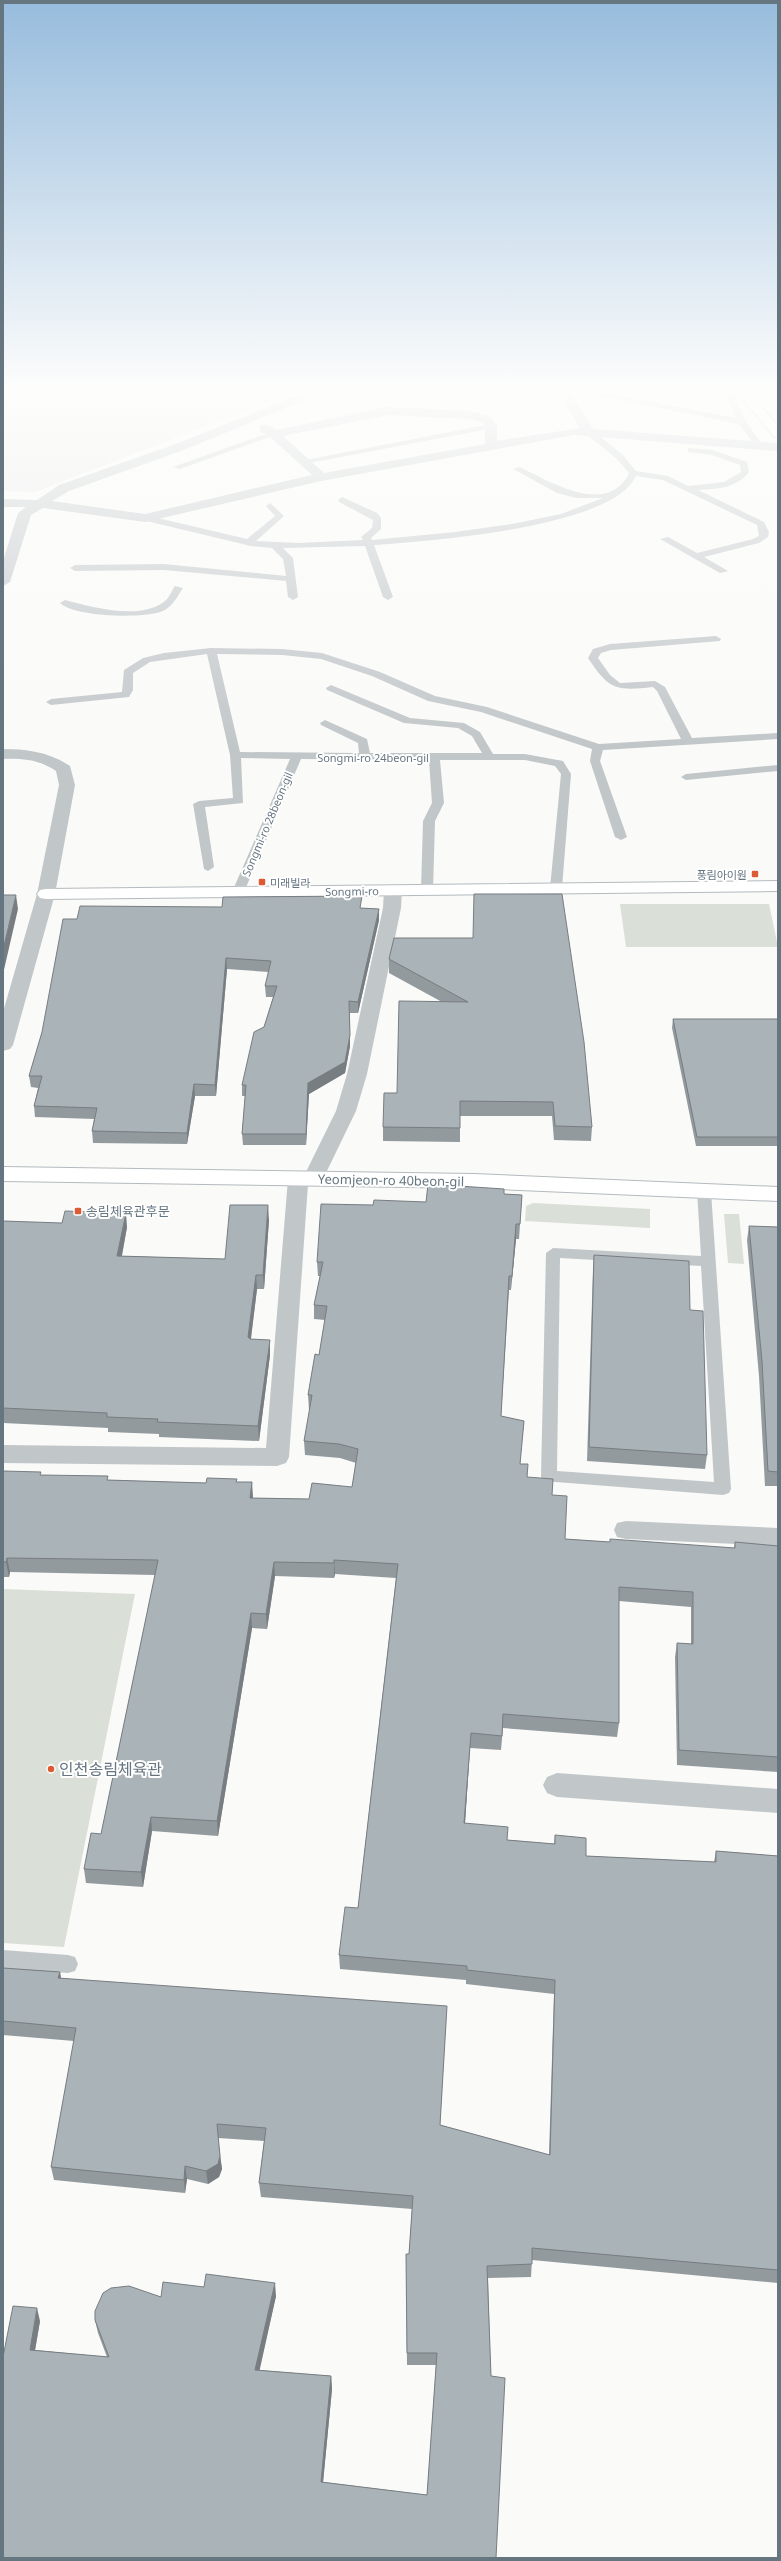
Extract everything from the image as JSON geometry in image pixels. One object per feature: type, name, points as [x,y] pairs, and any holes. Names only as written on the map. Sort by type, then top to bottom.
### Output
[{"type":"street","points":[[3,582],[25,514],[35,509]]},
{"type":"street","points":[[76,509],[145,518],[186,509]]},
{"type":"street","points":[[3,754],[25,753],[52,760],[64,769],[67,785],[46,894],[3,1044]]},
{"type":"street","name":"Songmi-ro","points":[[46,894],[778,886]]},
{"type":"street","points":[[3,1454],[277,1457],[305,1179],[346,1111],[357,1074],[392,908],[394,890]]},
{"type":"street","name":"Yeomjeon-ro 40beon-gil","points":[[3,1174],[474,1181],[778,1194]]},
{"type":"street","points":[[626,1530],[778,1537]]},
{"type":"street","points":[[557,1785],[778,1801]]},
{"type":"lane","points":[[249,542],[280,516],[273,509]]},
{"type":"lane","points":[[361,509],[374,514],[378,520],[376,529],[366,537],[388,597]]},
{"type":"lane","points":[[145,518],[249,542],[274,545],[368,544],[489,530],[541,520],[585,509]]},
{"type":"lane","points":[[695,556],[756,541],[763,537],[764,532],[761,524],[731,509]]},
{"type":"lane","points":[[665,539],[723,571]]},
{"type":"lane","points":[[274,545],[288,558],[292,579],[293,597]]},
{"type":"lane","points":[[75,568],[164,567],[292,579]]},
{"type":"lane","points":[[65,603],[102,613],[126,615],[145,612],[165,605],[176,595],[178,588]]},
{"type":"lane","points":[[688,741],[661,689],[655,684],[621,687],[610,683],[593,658],[597,652],[610,647],[716,639]]},
{"type":"lane","points":[[51,702],[125,695],[128,690],[128,672],[147,660],[211,651],[282,652],[322,656],[376,674],[432,699],[484,709],[598,747],[778,736]]},
{"type":"lane","points":[[208,868],[199,804],[239,801],[235,755],[211,651]]},
{"type":"lane","points":[[331,688],[408,721],[460,724],[476,734],[490,757]]},
{"type":"lane","points":[[325,723],[363,741],[365,757]]},
{"type":"lane","points":[[598,747],[595,761],[621,837]]},
{"type":"lane","name":"Songmi-ro 24beon-gil","points":[[235,755],[296,757],[434,757],[438,804],[428,821],[427,890]]},
{"type":"lane","name":"Songmi-ro 28beon-gil","points":[[238,892],[296,757]]},
{"type":"lane","points":[[434,757],[546,759],[559,763],[566,774],[556,888]]},
{"type":"lane","points":[[686,777],[778,768]]},
{"type":"lane","points":[[704,1191],[709,1261],[722,1489],[549,1477],[553,1254],[709,1261]]},
{"type":"lane","points":[[3,1959],[68,1964]]},
{"type":"shaded area","points":[[620,904],[769,904],[778,947],[626,947]]},
{"type":"shaded area","points":[[533,1203],[650,1209],[650,1228],[525,1221],[526,1206]]},
{"type":"shaded area","points":[[724,1214],[739,1214],[744,1264],[728,1263]]},
{"type":"shaded area","name":"인천송림체육관","points":[[3,1589],[135,1594],[64,1947],[3,1943]]},
{"type":"building","points":[[474,894],[562,894],[584,1042],[592,1127],[555,1126],[553,1102],[460,1101],[460,1128],[383,1127],[384,1093],[397,1093],[399,1001],[468,1002],[389,959],[394,938],[473,938]]},
{"type":"building","points":[[3,895],[16,895],[3,950]]},
{"type":"building","points":[[362,896],[360,908],[379,909],[358,1002],[349,1001],[350,1035],[345,1062],[308,1083],[306,1134],[242,1134],[246,1085],[242,1085],[254,1032],[264,1027],[277,986],[265,986],[271,961],[226,958],[215,1085],[194,1084],[187,1133],[92,1131],[97,1108],[34,1106],[42,1076],[29,1076],[42,1032],[63,919],[77,919],[80,906],[222,907],[223,897]]},
{"type":"building","points":[[673,1019],[778,1019],[778,1137],[697,1137]]},
{"type":"building","points":[[428,1184],[504,1189],[504,1194],[522,1195],[520,1224],[516,1224],[512,1276],[509,1276],[501,1416],[524,1421],[520,1464],[528,1464],[527,1477],[553,1479],[552,1495],[567,1496],[565,1539],[610,1542],[610,1539],[735,1548],[735,1542],[778,1546],[778,1757],[679,1750],[677,1643],[693,1644],[693,1592],[619,1587],[619,1723],[503,1714],[502,1736],[471,1733],[464,1823],[508,1827],[507,1840],[555,1844],[555,1835],[586,1838],[586,1856],[716,1862],[716,1851],[778,1856],[778,2270],[532,2248],[532,2264],[487,2266],[491,2376],[505,2378],[496,2558],[3,2558],[3,2357],[13,2306],[37,2308],[30,2350],[109,2357],[95,2320],[95,2311],[103,2293],[111,2288],[129,2286],[161,2297],[163,2282],[204,2287],[206,2274],[275,2283],[255,2370],[331,2376],[321,2482],[427,2495],[437,2353],[407,2353],[406,2254],[409,2254],[413,2196],[259,2183],[266,2128],[217,2124],[220,2156],[218,2164],[206,2171],[185,2166],[184,2180],[51,2167],[76,2028],[3,2021],[3,1968],[60,1972],[58,1978],[447,2006],[440,2125],[550,2155],[555,1980],[467,1970],[467,1966],[339,1955],[345,1907],[358,1908],[398,1564],[334,1560],[334,1563],[274,1562],[266,1614],[251,1613],[217,1821],[151,1817],[141,1872],[84,1869],[91,1833],[101,1834],[158,1560],[7,1558],[6,1562],[3,1562],[3,1471],[41,1472],[40,1475],[108,1476],[107,1480],[206,1483],[207,1478],[237,1479],[236,1482],[252,1482],[250,1498],[309,1499],[312,1483],[352,1487],[358,1449],[339,1444],[304,1441],[312,1395],[308,1395],[315,1354],[319,1355],[327,1306],[314,1305],[323,1262],[317,1262],[321,1204],[373,1205],[374,1200],[426,1202]]},
{"type":"building","points":[[230,1205],[268,1205],[263,1275],[256,1275],[248,1337],[250,1339],[270,1340],[258,1426],[157,1422],[158,1419],[107,1417],[107,1413],[3,1408],[3,1221],[62,1223],[65,1211],[126,1213],[117,1256],[225,1259]]},
{"type":"building","points":[[749,1226],[778,1227],[778,1472],[768,1471],[762,1361]]},
{"type":"building","points":[[594,1255],[689,1261],[690,1310],[703,1311],[707,1455],[589,1447]]},
{"type":"place","name":"풍림아이원","points":[[755,874]]},
{"type":"place","name":"미래빌라","points":[[262,882]]},
{"type":"place","name":"송림체육관후문","points":[[78,1211]]},
{"type":"place","name":"인천송림체육관","points":[[51,1769]]}]
